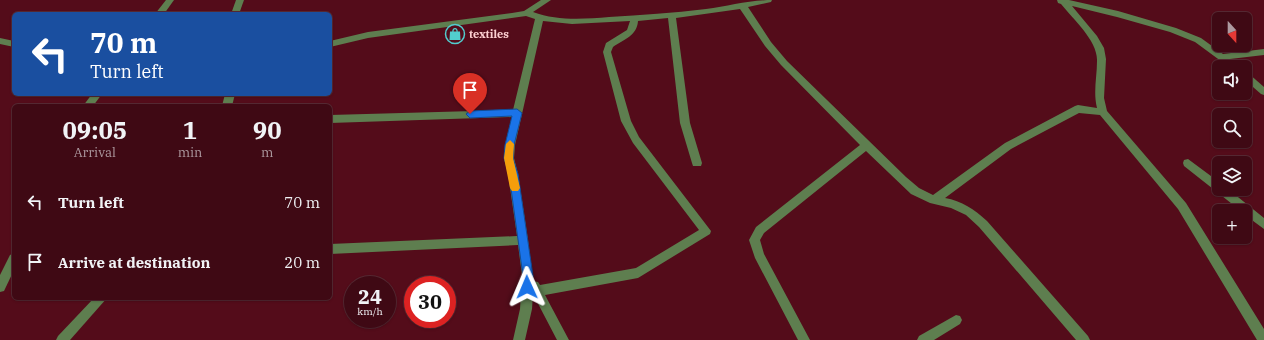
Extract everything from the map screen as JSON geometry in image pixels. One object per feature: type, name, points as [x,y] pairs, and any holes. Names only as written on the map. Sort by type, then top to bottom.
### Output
[{"type":"street","points":[[161,12],[170,0]]},
{"type":"street","points":[[236,12],[240,0]]},
{"type":"street","points":[[332,44],[368,35],[526,13],[547,0]]},
{"type":"street","points":[[526,13],[539,18],[586,21],[672,15],[743,6],[768,0]]},
{"type":"street","points":[[1060,1],[1173,30],[1198,40],[1226,60]]},
{"type":"street","points":[[1060,1],[1094,38],[1100,48],[1102,59],[1099,98],[1103,112],[1182,206],[1264,340]]},
{"type":"street","points":[[743,6],[768,44],[784,63],[915,191],[934,200],[953,204],[970,212],[984,224],[1084,340]]},
{"type":"street","points":[[672,15],[680,88],[686,123],[697,163]]},
{"type":"street","points":[[519,340],[526,309],[528,276],[513,174],[509,158],[510,145],[539,18]]},
{"type":"street","points":[[537,291],[638,272],[706,231],[636,140],[626,121],[607,52],[609,45],[616,40],[626,37],[632,31],[634,18]]},
{"type":"street","points":[[0,41],[12,44]]},
{"type":"street","points":[[1222,57],[1264,52]]},
{"type":"street","points":[[1252,81],[1264,92]]},
{"type":"street","points":[[934,200],[1008,146],[1078,109],[1103,112]]},
{"type":"street","points":[[332,119],[517,113]]},
{"type":"street","points":[[804,340],[759,255],[754,240],[760,230],[867,145]]},
{"type":"street","points":[[1188,162],[1212,182]]},
{"type":"street","points":[[1230,196],[1264,224]]},
{"type":"street","points":[[332,249],[523,240]]},
{"type":"street","points":[[0,287],[11,268]]},
{"type":"street","points":[[528,276],[563,340]]},
{"type":"street","points":[[62,340],[99,300]]},
{"type":"street","points":[[923,340],[956,320]]},
{"type":"slow traffic","points":[[510,144],[509,158],[515,188]]},
{"type":"place","name":"textiles","points":[[455,34]]},
{"type":"route","points":[[470,114],[517,113],[510,145],[509,158],[513,174],[528,276],[527,287]]}]
